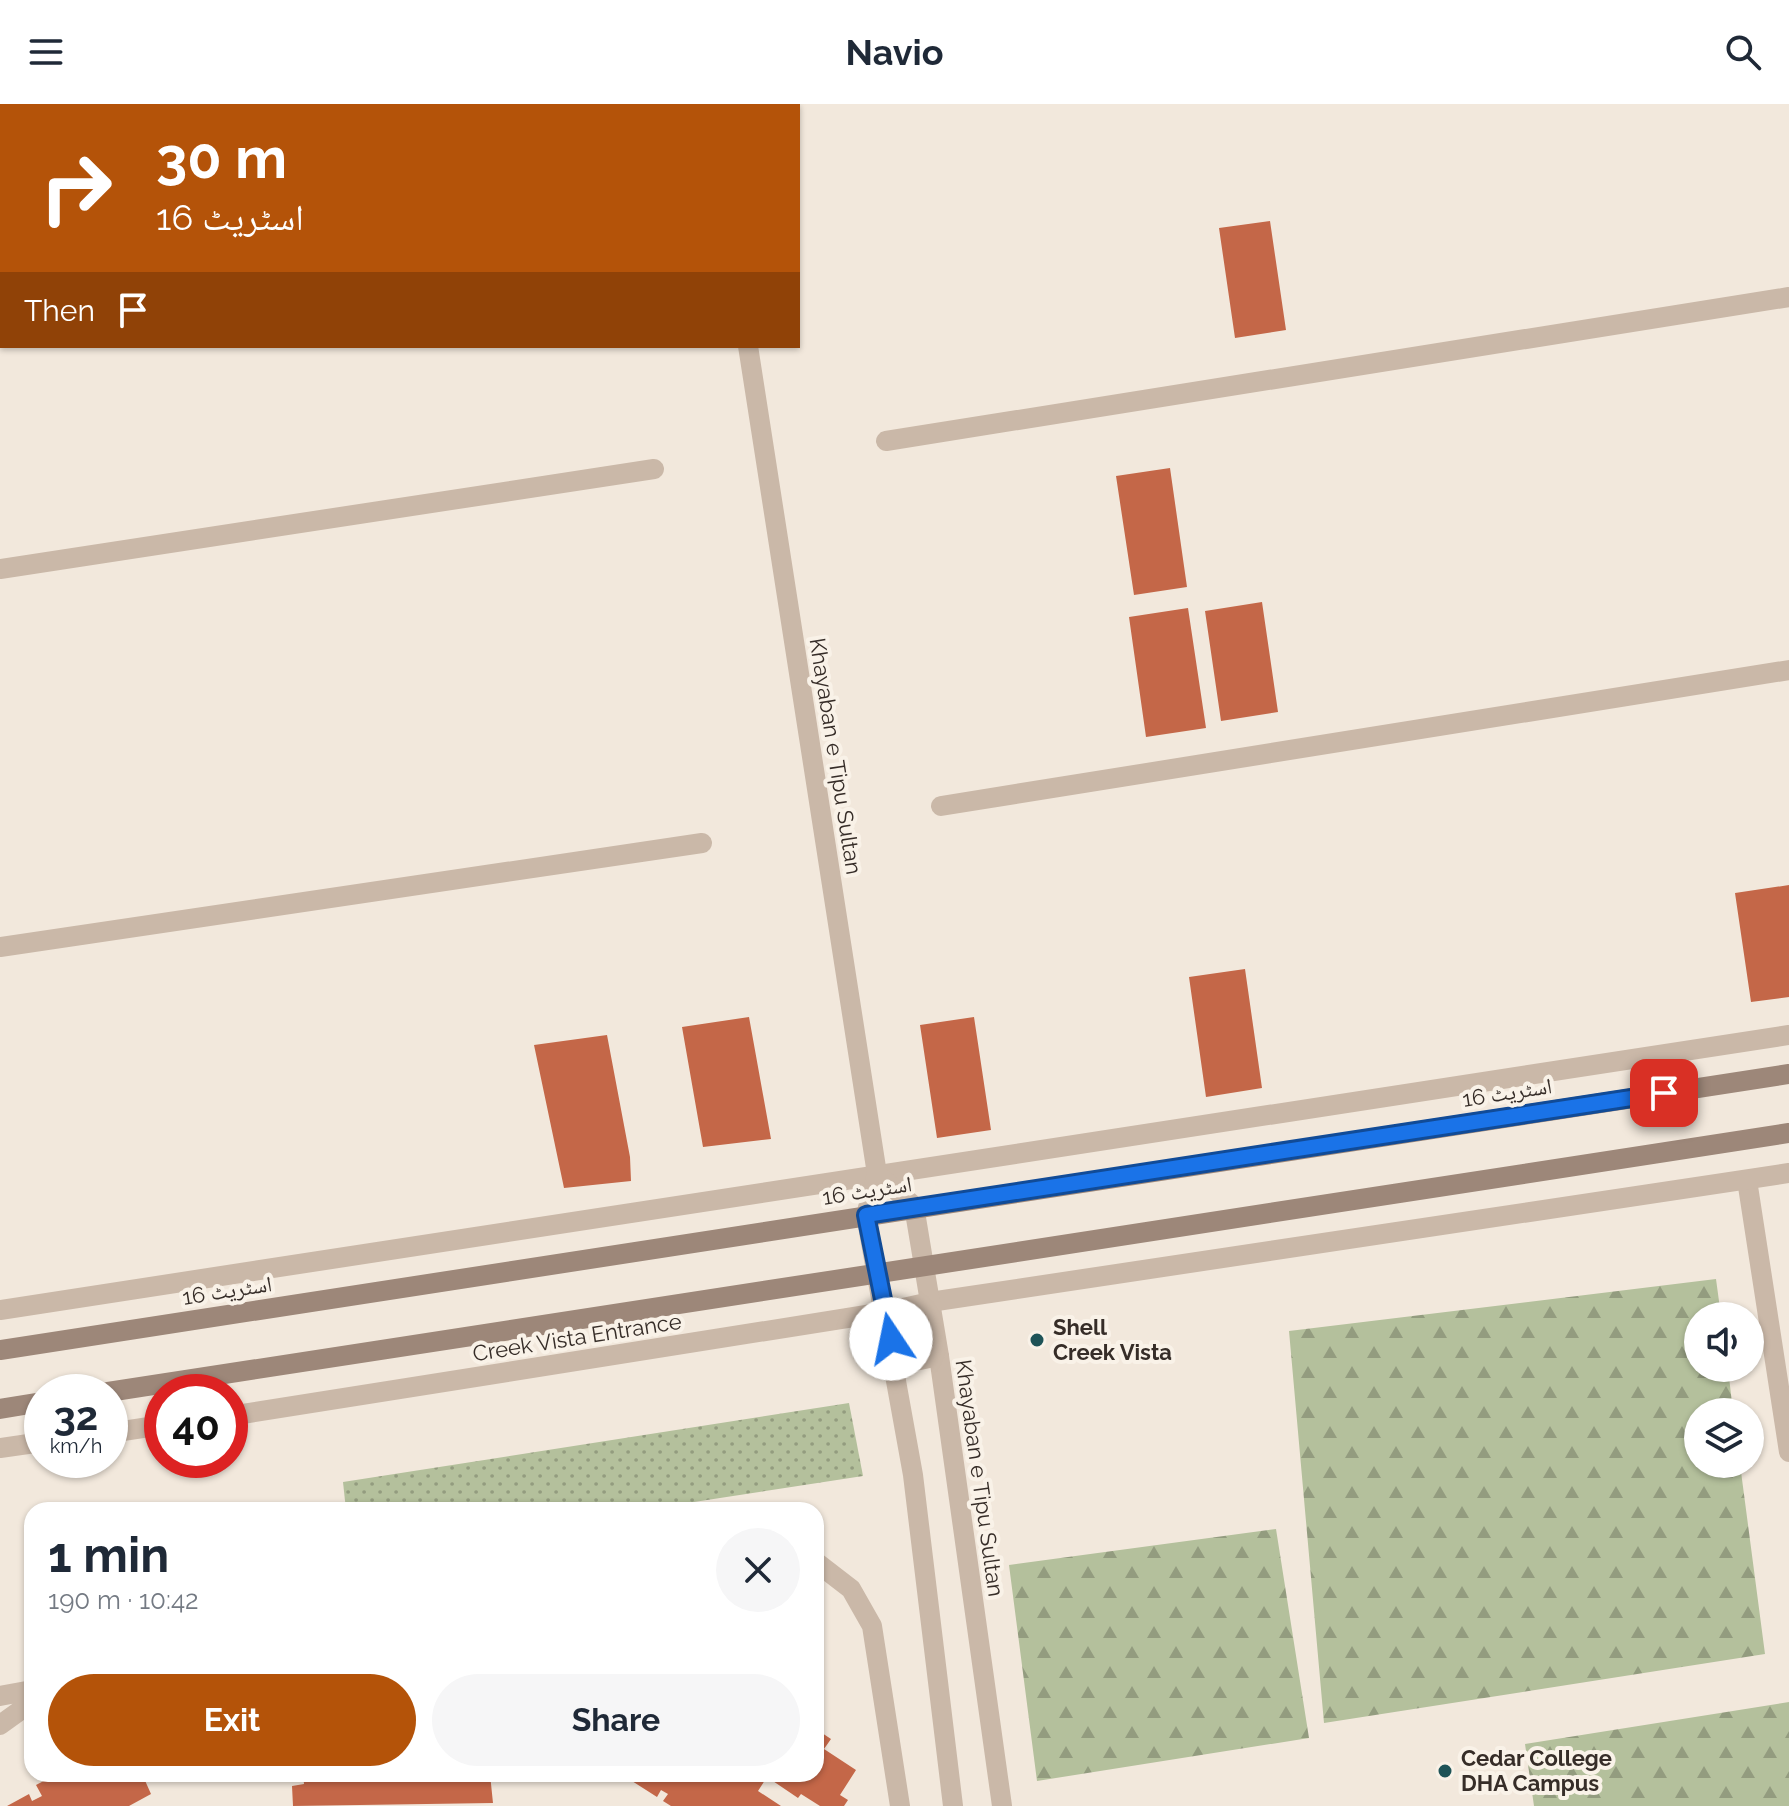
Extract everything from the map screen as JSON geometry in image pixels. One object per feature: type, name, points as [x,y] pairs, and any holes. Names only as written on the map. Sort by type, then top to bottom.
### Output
[{"type":"main road","name":"اسٹریٹ 16","points":[[0,1350],[914,1206],[1789,1074]]},
{"type":"main road","points":[[128,1389],[1789,1133]]},
{"type":"main road","points":[[0,1409],[24,1405]]},
{"type":"street","points":[[886,441],[1789,297]]},
{"type":"street","name":"Khayaban e Tipu Sultan","points":[[748,348],[877,1174],[866,1215],[896,1365],[913,1475],[953,1806]]},
{"type":"street","points":[[0,569],[654,469]]},
{"type":"street","points":[[941,806],[1789,670]]},
{"type":"street","points":[[0,947],[702,843]]},
{"type":"street","points":[[0,1310],[1789,1035]]},
{"type":"street","name":"Creek Vista Entrance","points":[[248,1413],[885,1312],[930,1302],[1789,1173]]},
{"type":"street","points":[[877,1174],[914,1206]]},
{"type":"street","points":[[1747,1180],[1789,1452]]},
{"type":"street","name":"Khayaban e Tipu Sultan","points":[[914,1206],[939,1356],[1002,1806]]},
{"type":"street","points":[[896,1365],[939,1356]]},
{"type":"street","points":[[0,1448],[24,1445]]},
{"type":"street","points":[[824,1568],[851,1589],[872,1626],[900,1806]]},
{"type":"street","points":[[0,1696],[24,1692]]},
{"type":"street","points":[[0,1725],[24,1708]]},
{"type":"green space","points":[[1716,1279],[1719,1302],[1684,1302],[1684,1382],[1730,1382],[1731,1398],[1684,1398],[1684,1478],[1742,1478],[1765,1654],[1324,1723],[1289,1331]]},
{"type":"green space","points":[[849,1403],[863,1476],[694,1502],[345,1502],[343,1482]]},
{"type":"green space","points":[[1276,1529],[1309,1738],[1037,1781],[1009,1565]]},
{"type":"green space","points":[[1789,1702],[1789,1806],[1534,1806],[1525,1744]]},
{"type":"building","points":[[1270,221],[1286,330],[1235,338],[1219,228]]},
{"type":"building","points":[[1170,468],[1187,587],[1134,595],[1116,476]]},
{"type":"building","points":[[1262,602],[1278,712],[1221,721],[1205,611]]},
{"type":"building","points":[[1188,608],[1206,728],[1146,737],[1129,617]]},
{"type":"building","points":[[1789,885],[1789,997],[1751,1002],[1735,893]]},
{"type":"building","points":[[1245,969],[1262,1088],[1206,1097],[1189,977]]},
{"type":"building","points":[[749,1017],[771,1139],[703,1147],[682,1027]]},
{"type":"building","points":[[974,1017],[991,1130],[937,1138],[920,1025]]},
{"type":"building","points":[[607,1035],[630,1157],[631,1181],[564,1188],[534,1045]]},
{"type":"building","points":[[824,1734],[831,1739],[824,1749]]},
{"type":"building","points":[[824,1749],[856,1770],[840,1795],[848,1800],[844,1806],[820,1806],[801,1794],[798,1798],[774,1782],[824,1782]]},
{"type":"building","points":[[42,1782],[146,1782],[151,1794],[129,1806],[7,1806],[29,1794],[32,1801],[42,1796],[36,1785]]},
{"type":"building","points":[[491,1782],[493,1803],[293,1806],[292,1786]]},
{"type":"building","points":[[634,1782],[764,1782],[758,1791],[781,1806],[671,1806],[663,1801],[668,1794],[661,1790],[657,1797]]},
{"type":"place","name":"Shell Creek Vista","points":[[1037,1340]]},
{"type":"place","name":"Cedar College DHA Campus","points":[[1445,1771]]},
{"type":"route","points":[[891,1339],[866,1215],[1664,1093]]}]
